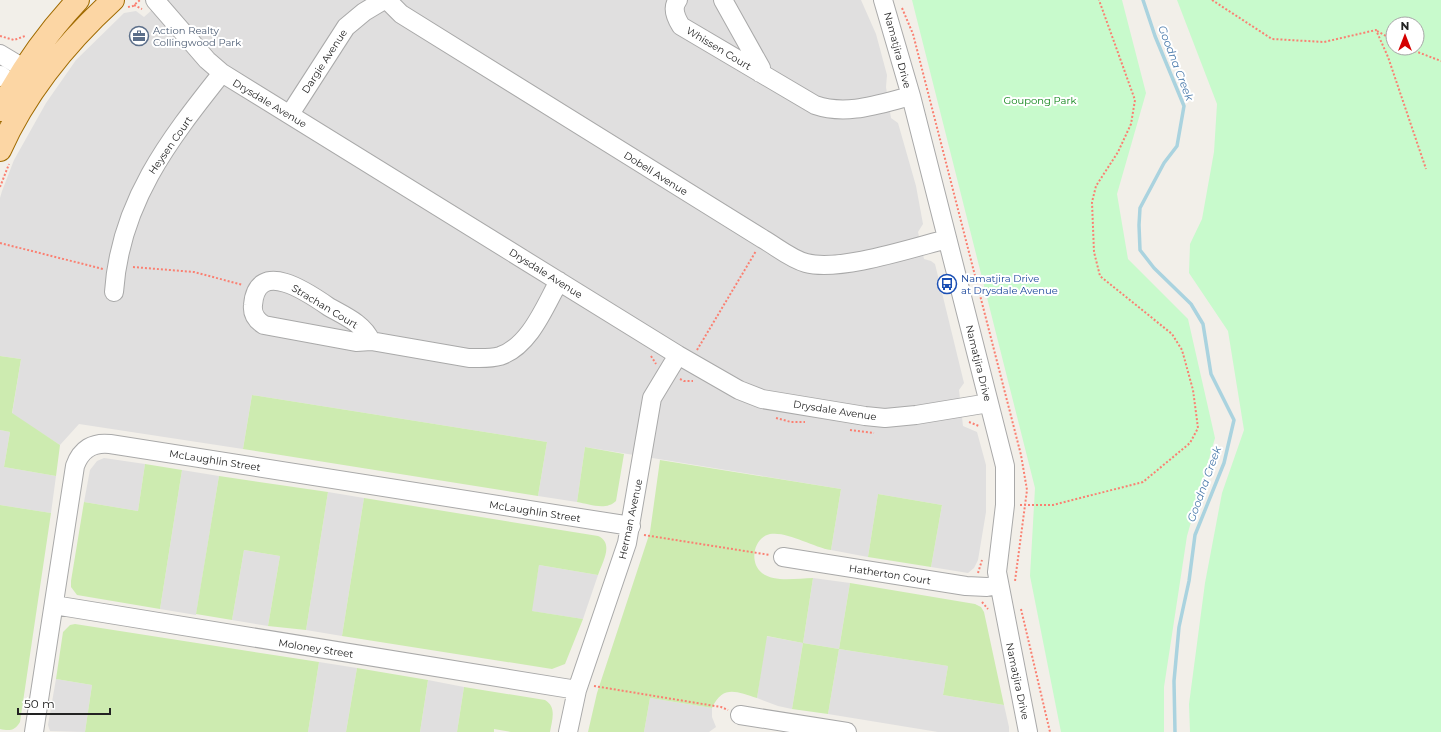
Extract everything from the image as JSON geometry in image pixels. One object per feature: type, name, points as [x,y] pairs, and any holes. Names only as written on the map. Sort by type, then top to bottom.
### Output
[{"type":"main road","points":[[0,110],[22,80],[44,39],[78,0]]},
{"type":"main road","points":[[6,155],[22,80],[120,4]]},
{"type":"street","name":"Drysdale Avenue","points":[[155,0],[207,60],[222,73],[684,358],[739,390],[762,399],[885,418],[916,415],[982,404]]},
{"type":"street","name":"Dargie Avenue","points":[[290,114],[346,27],[364,12],[384,0]]},
{"type":"street","name":"Dobell Avenue","points":[[387,0],[401,14],[763,239],[805,263],[822,266],[847,264],[947,239]]},
{"type":"street","name":"Whissen Court","points":[[678,0],[674,11],[676,19],[682,26],[805,100],[829,108],[864,108],[910,96]]},
{"type":"street","name":"Whissen Court","points":[[723,0],[761,68],[760,73]]},
{"type":"street","name":"Namatjira Drive","points":[[884,0],[947,239],[982,404],[1005,466],[1005,505],[998,559],[998,585],[1028,732]]},
{"type":"street","points":[[0,54],[22,80]]},
{"type":"street","name":"Heysen Court","points":[[114,292],[116,265],[128,219],[148,176],[160,156],[222,73]]},
{"type":"street","name":"Strachan Court","points":[[371,341],[363,328],[292,285],[271,281],[264,283],[257,289],[253,310],[257,321],[264,325],[356,342],[371,341],[470,358],[485,359],[501,356],[515,347],[528,333],[559,281]]},
{"type":"street","name":"Herman Avenue","points":[[568,732],[577,690],[623,560],[631,526],[652,398],[684,358]]},
{"type":"street","name":"McLaughlin Street","points":[[34,732],[75,466],[81,453],[87,448],[98,444],[110,444],[631,526]]},
{"type":"street","name":"Hatherton Court","points":[[783,557],[966,586],[979,587],[998,585]]},
{"type":"street","name":"Moloney Street","points":[[54,605],[577,690]]},
{"type":"street","points":[[740,715],[847,732]]},
{"type":"path","points":[[120,4],[133,6],[140,0]]},
{"type":"path","points":[[1005,505],[1053,505],[1143,482],[1190,443],[1198,428],[1193,390],[1182,350],[1172,334],[1100,276],[1094,252],[1092,202],[1096,186],[1118,152],[1130,124],[1135,100],[1099,0]]},
{"type":"path","points":[[1212,0],[1272,39],[1324,42],[1376,30],[1385,35]]},
{"type":"path","points":[[1376,30],[1388,57],[1426,169]]},
{"type":"path","points":[[1425,55],[1441,61]]},
{"type":"path","points":[[0,187],[6,155]]},
{"type":"path","points":[[684,358],[763,239]]},
{"type":"path","points":[[980,433],[982,404]]},
{"type":"path","points":[[631,526],[640,534],[783,557]]},
{"type":"path","points":[[983,558],[978,573],[980,600],[987,607],[989,615]]},
{"type":"path","points":[[577,690],[590,685],[598,686],[721,707],[740,715]]},
{"type":"shaded area","points":[[163,0],[861,0],[876,34],[887,75],[886,87],[891,118],[898,123],[916,186],[923,224],[918,232],[924,259],[935,264],[964,383],[959,390],[963,426],[977,432],[986,465],[986,512],[978,560],[974,568],[968,573],[931,567],[942,505],[878,494],[868,557],[831,550],[841,489],[585,447],[577,502],[538,496],[547,442],[252,395],[243,449],[79,424],[60,445],[12,414],[21,359],[0,356],[0,198],[2,191],[14,160],[46,103],[76,60],[124,13],[136,11],[144,17]]},
{"type":"shaded area","points":[[0,430],[10,432],[4,467],[56,476],[51,513],[0,505]]},
{"type":"shaded area","points":[[104,458],[145,464],[138,511],[84,502],[90,470],[97,461]]},
{"type":"shaded area","points":[[182,470],[219,476],[196,615],[160,609]]},
{"type":"shaded area","points":[[328,492],[364,498],[342,636],[306,630]]},
{"type":"shaded area","points":[[244,550],[280,556],[268,626],[232,620]]},
{"type":"shaded area","points":[[539,565],[598,575],[583,619],[531,611]]},
{"type":"shaded area","points":[[813,578],[850,583],[839,649],[803,643]]},
{"type":"shaded area","points":[[766,636],[803,643],[792,709],[778,706],[757,698]]},
{"type":"shaded area","points":[[839,649],[948,666],[943,695],[1004,705],[1009,732],[938,732],[828,714]]},
{"type":"shaded area","points":[[319,662],[357,668],[346,732],[308,732]]},
{"type":"shaded area","points":[[56,679],[92,685],[85,732],[50,731],[48,725]]},
{"type":"shaded area","points":[[428,680],[464,687],[457,732],[420,732]]},
{"type":"shaded area","points":[[650,698],[712,708],[712,717],[716,727],[709,732],[644,732]]},
{"type":"green space","name":"Goupong Park","points":[[912,0],[1122,0],[1146,93],[1117,194],[1128,259],[1188,319],[1215,438],[1187,536],[1164,687],[1164,732],[1061,732],[1030,576],[1035,488]]},
{"type":"green space","points":[[1177,0],[1441,0],[1441,732],[1190,732],[1189,704],[1205,583],[1222,493],[1244,430],[1228,331],[1189,273],[1190,244],[1202,219],[1214,152],[1217,104]]},
{"type":"green space","points":[[0,356],[21,359],[12,413],[60,445],[56,476],[4,467],[10,432],[0,430]]},
{"type":"green space","points":[[252,395],[547,442],[538,496],[243,449]]},
{"type":"green space","points":[[585,447],[624,454],[616,501],[612,504],[607,506],[597,506],[577,502]]},
{"type":"green space","points":[[660,460],[841,489],[831,550],[792,537],[777,534],[764,536],[757,545],[754,557],[755,563],[758,569],[767,576],[780,579],[813,578],[803,643],[767,636],[757,698],[737,692],[726,693],[721,695],[716,700],[712,708],[650,698],[644,732],[588,732],[597,693],[650,532]]},
{"type":"green space","points":[[145,464],[182,470],[160,609],[77,595],[71,587],[71,581],[84,502],[138,511]]},
{"type":"green space","points":[[219,476],[328,492],[306,630],[268,626],[280,556],[244,550],[232,620],[196,614]]},
{"type":"green space","points":[[878,494],[942,505],[931,567],[868,557]]},
{"type":"green space","points":[[364,498],[598,536],[603,539],[606,553],[598,575],[539,565],[532,611],[583,619],[565,664],[552,669],[342,636]]},
{"type":"green space","points":[[0,505],[51,513],[20,722],[14,729],[9,730],[0,729]]},
{"type":"green space","points":[[850,583],[975,604],[981,607],[984,612],[1004,705],[943,695],[948,666],[839,649]]},
{"type":"green space","points":[[75,624],[319,662],[308,732],[85,732],[92,685],[56,679],[63,632],[70,625]]},
{"type":"green space","points":[[803,643],[839,649],[828,714],[792,709]]},
{"type":"green space","points":[[357,668],[428,680],[420,732],[346,732]]},
{"type":"green space","points":[[464,687],[545,700],[551,706],[553,714],[550,732],[511,732],[494,729],[494,732],[457,732]]},
{"type":"waterway","name":"Goodna Creek","points":[[1143,0],[1155,36],[1184,106],[1177,146],[1164,163],[1140,208],[1140,250],[1154,268],[1191,304],[1203,324],[1211,374],[1234,420],[1224,463],[1195,535],[1189,581],[1179,627],[1174,681],[1175,732]]},
{"type":"place","name":"Action Realty Collingwood Park","points":[[139,36]]},
{"type":"place","name":"Namatjira Drive at Drysdale Avenue","points":[[947,284]]}]
